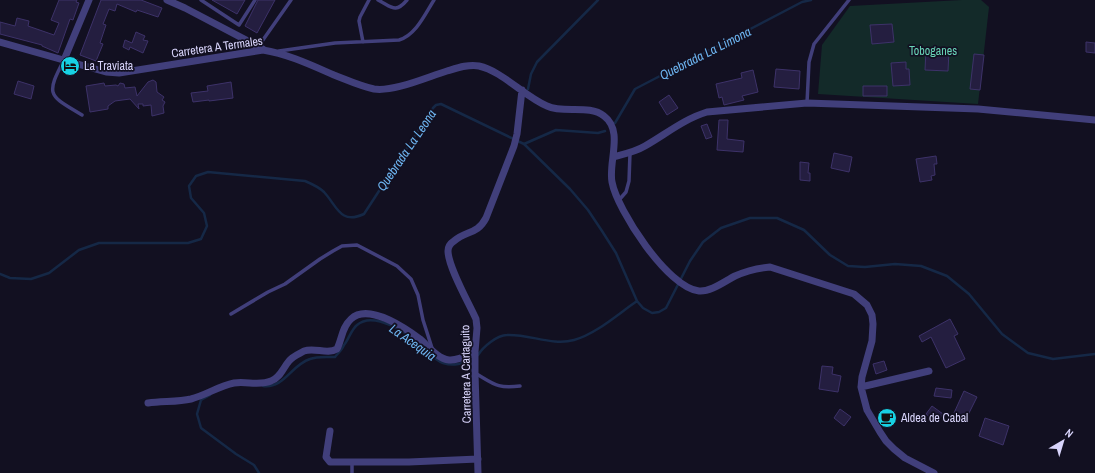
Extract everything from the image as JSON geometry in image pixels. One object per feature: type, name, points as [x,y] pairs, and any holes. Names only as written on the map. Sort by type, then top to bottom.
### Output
[{"type":"street","points":[[64,60],[89,0]]},
{"type":"street","points":[[167,0],[261,48]]},
{"type":"street","name":"Carretera A Termales","points":[[0,42],[106,72],[119,73],[261,48],[293,58],[360,85],[376,89],[393,88],[464,66],[480,66],[506,80],[547,106],[596,112],[604,116],[610,122],[613,130],[614,140],[611,180],[618,201],[650,253],[670,274],[688,288],[700,291],[710,289],[737,275],[760,268],[770,267],[854,294],[867,305],[872,315],[872,341],[862,377],[861,387]]},
{"type":"street","name":"Carretera A Cartaguito","points":[[478,473],[475,373],[476,320],[453,270],[448,250],[454,241],[475,231],[482,225],[514,146],[517,134],[522,90]]},
{"type":"street","points":[[613,158],[644,147],[693,116],[707,112],[807,103],[978,109],[1095,120]]},
{"type":"street","points":[[148,403],[191,399],[234,383],[270,382],[278,376],[290,360],[307,350],[327,352],[337,349],[344,327],[351,318],[360,314],[375,314],[394,322],[419,338],[442,358],[450,360],[475,352]]},
{"type":"street","points":[[928,371],[861,387],[867,410],[886,441],[905,458],[934,473]]},
{"type":"street","points":[[330,431],[326,457],[330,462],[409,462],[478,459]]},
{"type":"lane","points":[[201,0],[239,25],[255,0]]},
{"type":"lane","points":[[261,48],[291,0]]},
{"type":"lane","points":[[363,42],[359,21],[369,0]]},
{"type":"lane","points":[[378,0],[394,9],[401,7],[407,0]]},
{"type":"lane","points":[[276,52],[335,43],[399,40],[406,38],[412,33],[434,0]]},
{"type":"lane","points":[[807,103],[809,62],[814,44],[849,0]]},
{"type":"lane","points":[[64,60],[52,87],[53,94],[58,100],[82,115]]},
{"type":"lane","points":[[618,201],[626,192],[629,181],[630,153]]},
{"type":"lane","points":[[231,314],[268,292],[285,284],[320,259],[342,246],[357,245],[397,266],[412,279],[418,295],[423,320],[433,351]]},
{"type":"lane","points":[[475,373],[495,385],[506,388],[520,386]]},
{"type":"lane","points":[[352,463],[352,473]]},
{"type":"green space","name":"Toboganes","points":[[981,0],[989,7],[978,104],[818,94],[822,45],[850,6]]},
{"type":"building","points":[[59,0],[77,0],[76,2],[79,3],[73,20],[70,19],[58,53],[42,45],[0,34],[0,22],[15,26],[17,18],[29,21],[28,26],[54,35],[59,23],[51,20]]},
{"type":"building","points":[[101,0],[141,0],[162,8],[158,17],[137,10],[136,12],[117,4],[115,11],[109,9],[103,24],[106,25],[100,43],[103,44],[96,61],[80,55]]},
{"type":"building","points":[[212,0],[245,0],[237,14]]},
{"type":"building","points":[[258,0],[275,0],[257,33],[245,26]]},
{"type":"building","points":[[892,24],[894,42],[872,44],[870,25]]},
{"type":"building","points":[[136,32],[145,36],[143,40],[148,41],[143,53],[130,47],[129,50],[123,47],[125,40],[132,43]]},
{"type":"building","points":[[1086,42],[1095,43],[1095,53],[1086,52]]},
{"type":"building","points":[[926,49],[949,50],[948,71],[925,70]]},
{"type":"building","points":[[974,54],[984,55],[980,90],[970,89]]},
{"type":"building","points":[[906,62],[906,69],[909,69],[910,85],[893,86],[891,63]]},
{"type":"building","points":[[776,69],[800,71],[799,89],[774,87]]},
{"type":"building","points":[[753,70],[758,92],[742,96],[744,100],[724,105],[722,97],[719,98],[716,84],[742,78],[741,73]]},
{"type":"building","points":[[153,80],[156,82],[157,92],[164,97],[162,100],[165,102],[163,106],[164,113],[152,116],[151,105],[143,106],[143,104],[138,104],[139,109],[130,99],[115,101],[108,106],[108,109],[90,112],[86,86],[104,83],[105,86],[118,86],[120,83],[124,84],[125,88],[135,87],[137,96],[148,82]]},
{"type":"building","points":[[18,81],[34,86],[31,99],[14,94]]},
{"type":"building","points":[[231,82],[233,98],[193,102],[191,93],[208,91],[207,86]]},
{"type":"building","points":[[863,86],[887,86],[887,96],[863,96]]},
{"type":"building","points":[[669,95],[678,108],[667,115],[659,102]]},
{"type":"building","points":[[719,120],[728,120],[727,139],[744,141],[743,152],[717,150]]},
{"type":"building","points":[[707,124],[712,137],[706,139],[701,126]]},
{"type":"building","points":[[834,153],[852,157],[849,172],[831,168]]},
{"type":"building","points":[[936,156],[937,164],[934,164],[935,175],[931,176],[932,180],[920,182],[916,159]]},
{"type":"building","points":[[800,162],[809,163],[808,173],[810,173],[810,181],[800,180]]},
{"type":"building","points":[[950,319],[958,334],[954,336],[965,359],[946,368],[931,337],[922,342],[919,336]]},
{"type":"building","points":[[884,361],[887,370],[876,374],[873,364]]},
{"type":"building","points":[[822,366],[833,367],[832,374],[841,376],[838,392],[819,389]]},
{"type":"building","points":[[936,388],[952,390],[951,398],[934,396]]},
{"type":"building","points":[[964,391],[977,397],[966,419],[954,413]]},
{"type":"building","points":[[932,406],[943,414],[937,422],[926,414]]},
{"type":"building","points":[[840,409],[851,417],[844,426],[834,418]]},
{"type":"building","points":[[985,418],[1009,426],[1003,445],[979,436]]},
{"type":"waterway","points":[[528,89],[531,74],[537,62],[598,0]]},
{"type":"waterway","name":"Quebrada La Limona","points":[[615,123],[635,89],[802,2],[811,0]]},
{"type":"waterway","name":"Quebrada La Leona","points":[[0,274],[10,278],[31,279],[49,273],[79,250],[99,243],[188,243],[201,239],[207,226],[204,213],[191,198],[189,186],[196,176],[208,172],[305,181],[322,190],[344,216],[356,217],[364,214],[433,108],[436,105],[441,104],[524,144],[570,189],[588,210],[616,253],[637,301],[643,308],[652,313],[659,312],[666,308],[690,261],[703,242],[721,228],[750,218],[777,218],[804,230],[830,255],[848,266],[865,267],[895,264],[921,266],[947,276],[969,294],[1002,334],[1028,353],[1053,359],[1095,354]]},
{"type":"waterway","name":"Quebrada La Limona","points":[[524,144],[556,130],[598,133],[605,131]]},
{"type":"waterway","name":"La Acequia","points":[[478,355],[483,348],[491,342],[499,337],[507,335],[524,336],[557,342],[574,340],[599,328],[637,301]]},
{"type":"waterway","name":"La Acequia","points":[[263,386],[277,384],[303,362],[310,359],[319,357],[335,357],[355,327],[364,321],[372,320],[391,325],[400,330],[425,348],[440,362],[457,364],[470,361]]},
{"type":"waterway","name":"La Acequia","points":[[210,395],[201,400],[197,414],[201,428],[236,454],[254,465],[259,473]]},
{"type":"place","name":"La Traviata","points":[[70,66]]},
{"type":"place","name":"Aldea de Cabal","points":[[887,418]]}]
